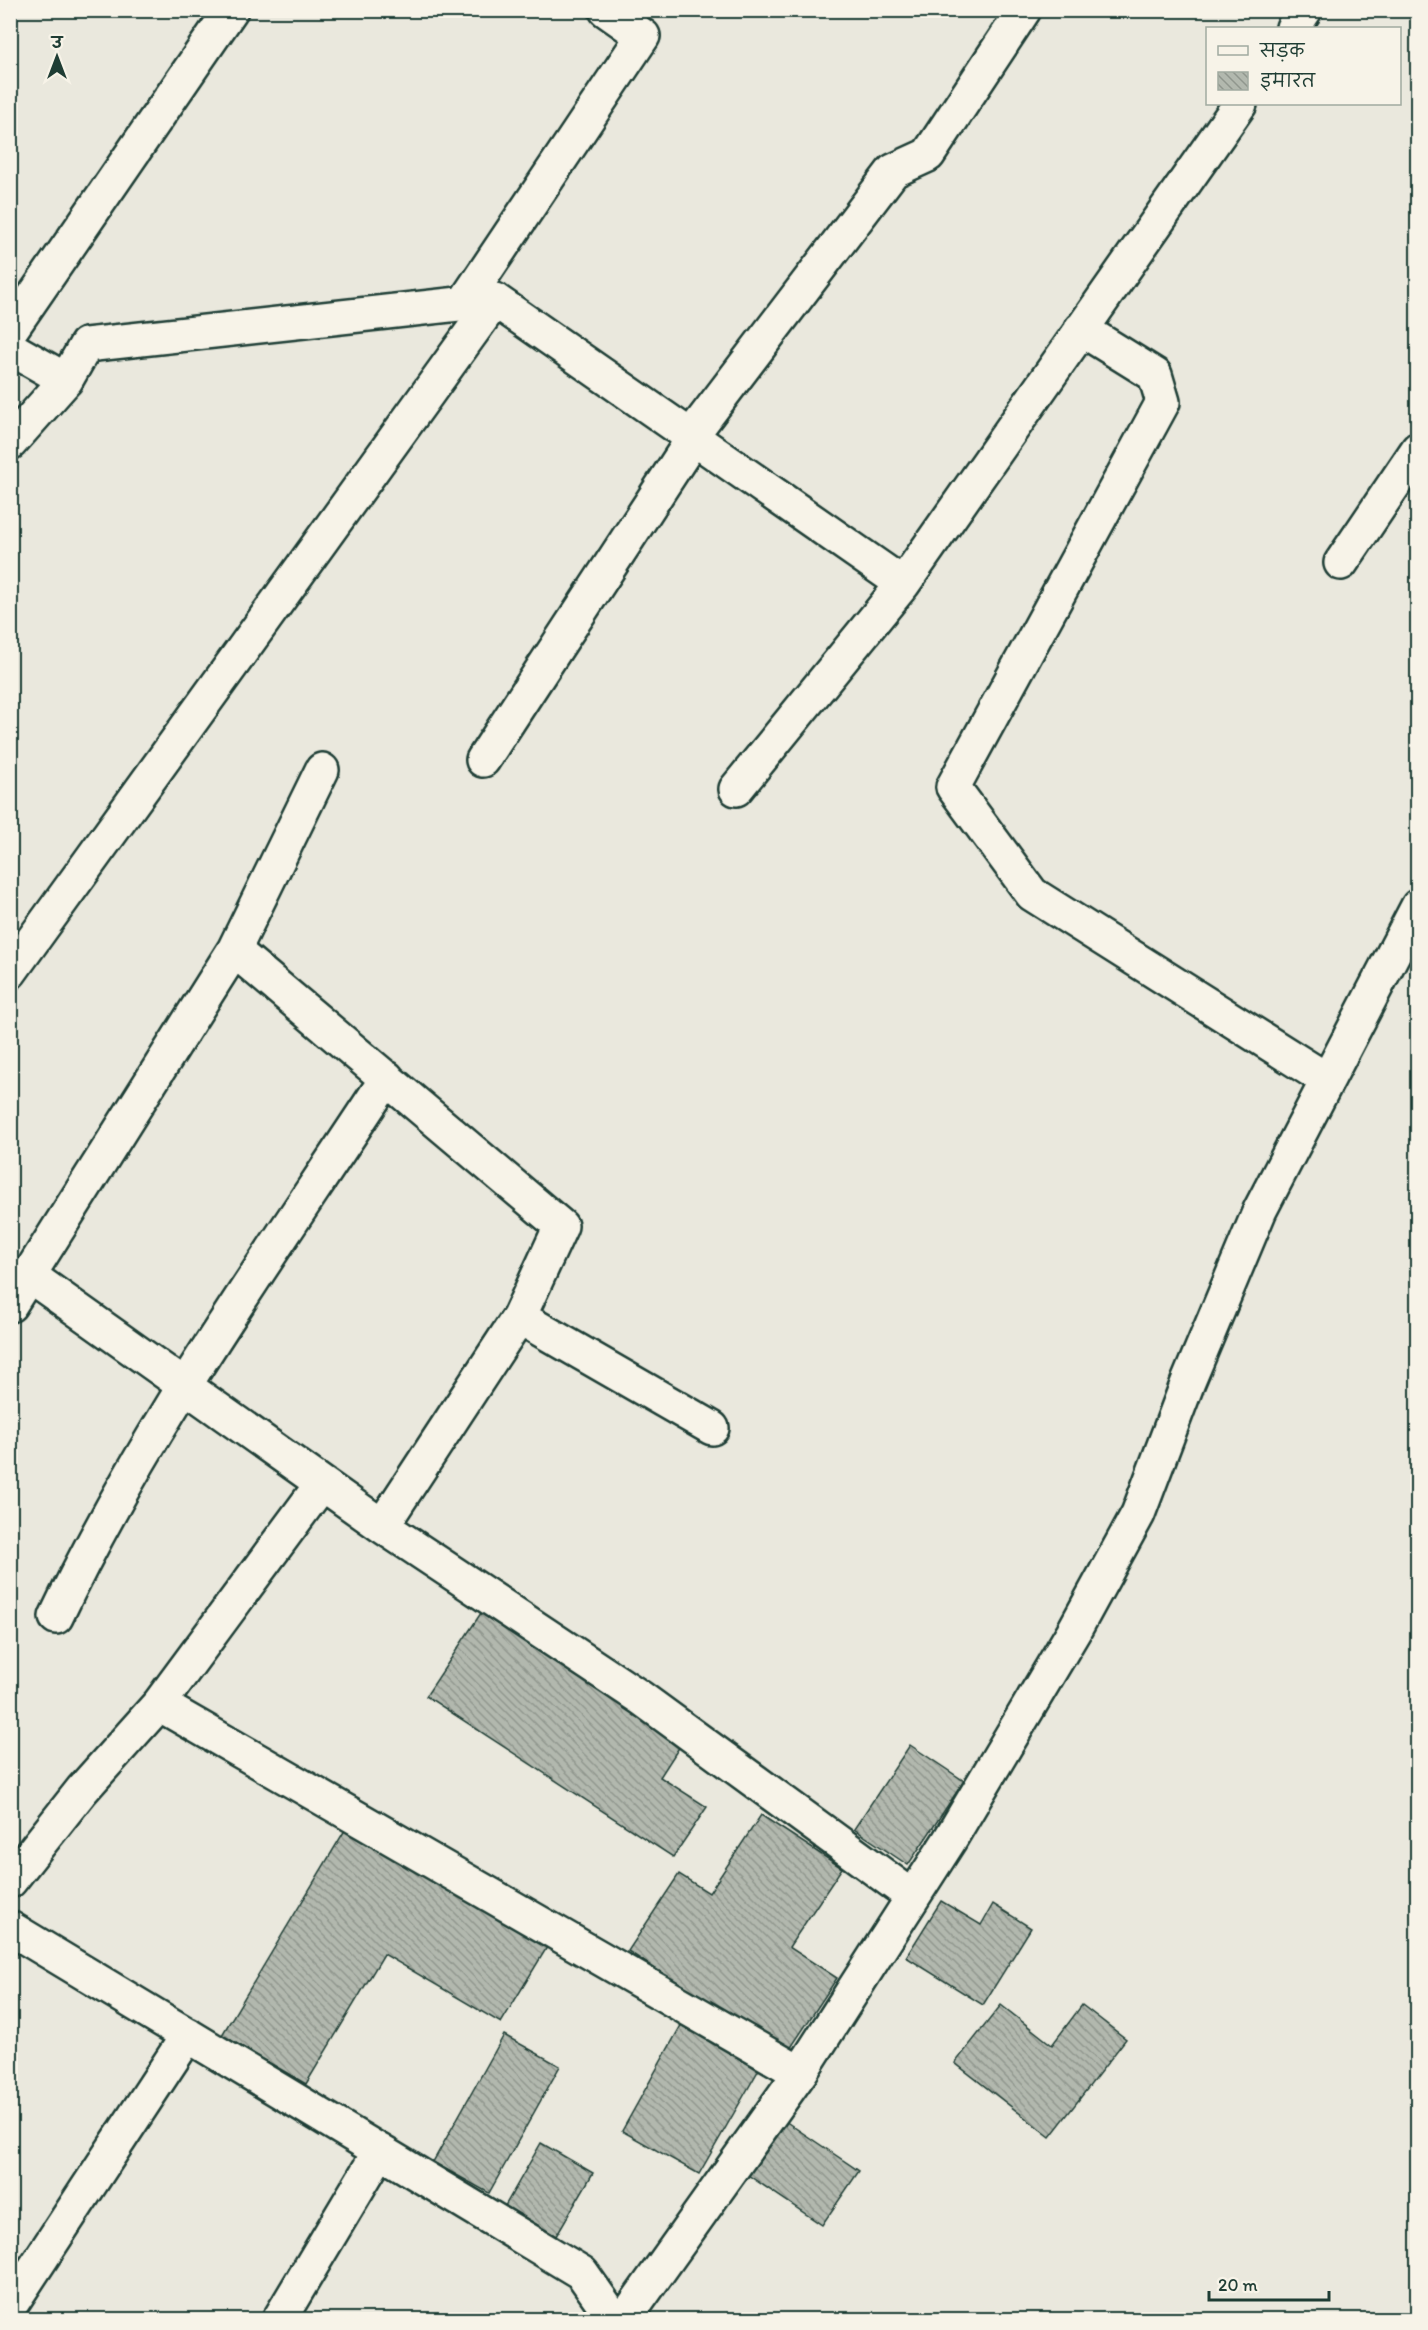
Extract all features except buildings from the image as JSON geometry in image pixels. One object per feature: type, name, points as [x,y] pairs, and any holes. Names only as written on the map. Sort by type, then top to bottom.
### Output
[{"type":"street","points":[[10,331],[231,10]]},
{"type":"street","points":[[10,972],[480,302],[643,36],[606,10]]},
{"type":"street","points":[[483,760],[685,451],[691,436],[893,171],[928,155],[1024,10]]},
{"type":"street","points":[[1294,27],[1305,10]]},
{"type":"street","points":[[736,789],[903,584],[1239,105]]},
{"type":"street","points":[[10,443],[66,380],[86,345],[480,302],[691,436],[903,584]]},
{"type":"street","points":[[1081,329],[1155,375],[1163,402],[953,787],[1032,894],[1327,1080]]},
{"type":"street","points":[[10,348],[66,380]]},
{"type":"street","points":[[1341,563],[1418,449]]},
{"type":"street","points":[[10,1305],[234,951],[322,770]]},
{"type":"street","points":[[624,2319],[800,2073],[913,1897],[1076,1629],[1138,1514],[1188,1382],[1260,1210],[1418,906]]},
{"type":"street","points":[[234,951],[561,1226],[519,1317],[382,1526]]},
{"type":"street","points":[[56,1617],[79,1569],[184,1388],[387,1078]]},
{"type":"street","points":[[30,1276],[321,1485],[641,1698],[913,1897]]},
{"type":"street","points":[[519,1317],[712,1428]]},
{"type":"street","points":[[10,1881],[82,1790],[159,1704],[321,1485]]},
{"type":"street","points":[[159,1704],[800,2073]]},
{"type":"street","points":[[10,1928],[582,2273],[615,2319]]},
{"type":"street","points":[[10,2306],[188,2035]]},
{"type":"street","points":[[279,2319],[380,2151]]}]
